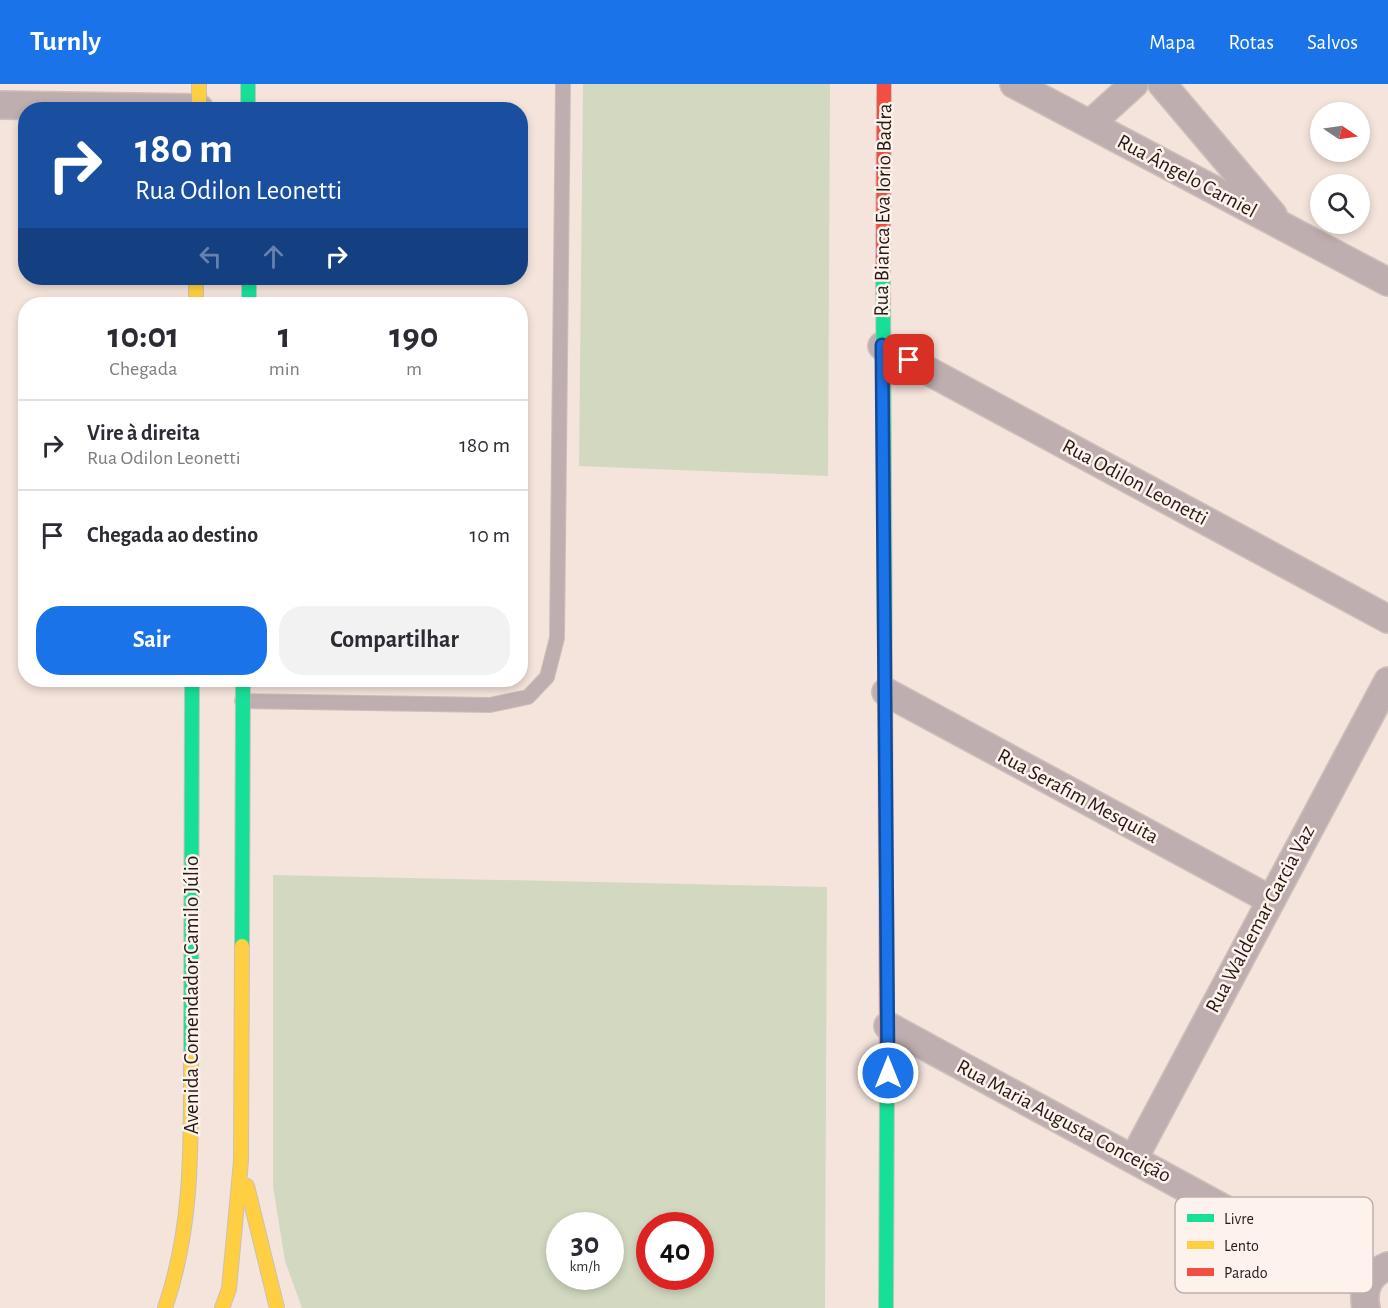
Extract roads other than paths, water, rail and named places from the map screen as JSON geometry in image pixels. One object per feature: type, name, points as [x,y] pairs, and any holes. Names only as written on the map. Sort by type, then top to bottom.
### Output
[{"type":"main road","points":[[248,84],[248,102]]},
{"type":"main road","name":"Rua Bianca Eva Iorio Badra","points":[[884,84],[882,345],[888,1026],[886,1308]]},
{"type":"main road","name":"Avenida Comendador Camilo Júlio","points":[[165,1308],[174,1287],[184,1241],[191,1173],[192,687]]},
{"type":"main road","points":[[222,1308],[229,1289],[241,1161],[243,687]]},
{"type":"main road","points":[[241,1161],[277,1308]]},
{"type":"street","name":"Rua Ângelo Carniel","points":[[1014,84],[1388,282]]},
{"type":"street","name":"Rua Ângelo Carniel","points":[[1090,124],[1134,84]]},
{"type":"street","name":"Rua Ângelo Carniel","points":[[1162,84],[1284,227]]},
{"type":"street","points":[[119,102],[199,100]]},
{"type":"street","points":[[0,105],[18,105]]},
{"type":"street","name":"Rua Odilon Leonetti","points":[[882,345],[1388,619]]},
{"type":"street","name":"Rua Waldemar Garcia Vaz","points":[[1134,1158],[1388,681]]},
{"type":"street","name":"Rua Serafim Mesquita","points":[[886,692],[1271,900]]},
{"type":"street","name":"Rua Maria Augusta Conceição","points":[[888,1026],[1134,1158],[1199,1197]]},
{"type":"street","points":[[1373,1276],[1388,1266]]},
{"type":"lane","points":[[242,701],[490,705],[528,697],[547,676],[557,638],[563,84]]}]
